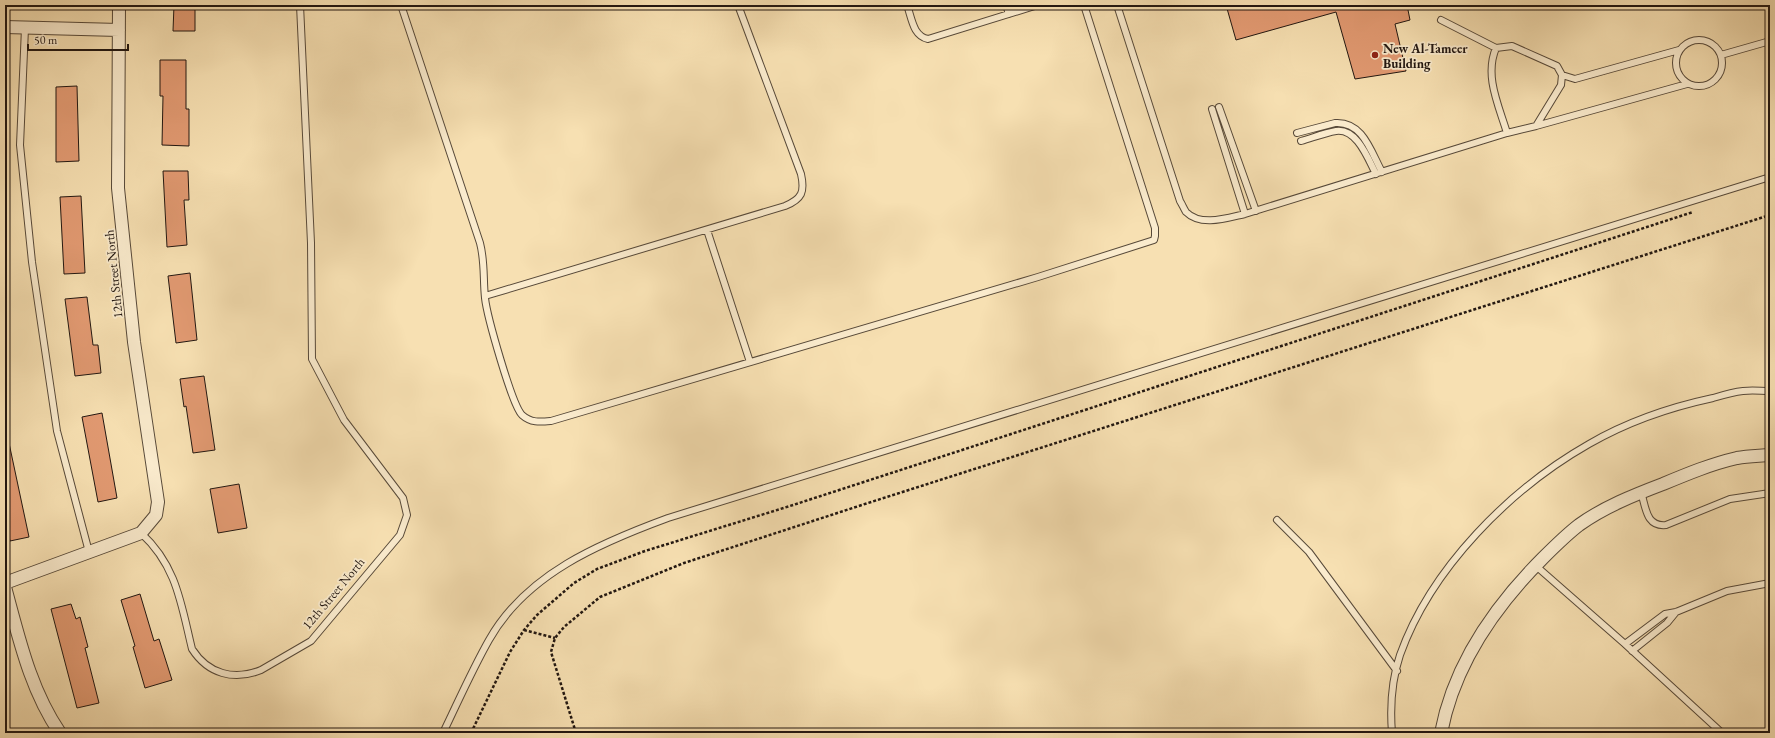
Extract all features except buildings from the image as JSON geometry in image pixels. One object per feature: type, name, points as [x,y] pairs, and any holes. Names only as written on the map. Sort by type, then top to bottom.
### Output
[{"type":"street","name":"12th Street North","points":[[119,5],[118,188],[134,342],[158,502],[156,515],[141,533]]},
{"type":"street","points":[[5,27],[119,30]]},
{"type":"street","points":[[1441,733],[1447,705],[1458,675],[1470,650],[1490,619],[1536,566],[1578,526],[1606,509],[1641,492],[1706,466],[1738,458],[1770,455]]},
{"type":"street","points":[[5,583],[141,533]]},
{"type":"street","points":[[5,587],[28,671],[50,718],[60,733]]},
{"type":"lane","name":"12th Street North","points":[[141,533],[157,550],[175,580],[192,649],[197,657],[211,669],[220,673],[228,675],[245,675],[261,670],[311,641],[400,535],[407,515],[403,498],[344,420],[312,359],[311,243],[300,5]]},
{"type":"lane","points":[[401,5],[483,253],[485,296],[489,318],[517,407],[521,414],[529,420],[540,422],[551,421],[1038,277],[1154,240],[1155,228],[1084,5]]},
{"type":"lane","points":[[485,296],[785,206],[794,202],[801,196],[803,189],[801,174],[738,5]]},
{"type":"lane","points":[[907,5],[917,34],[922,38],[928,39],[1038,5]]},
{"type":"lane","points":[[1006,5],[1009,14]]},
{"type":"lane","points":[[1117,5],[1180,201],[1186,211],[1195,218],[1206,220],[1220,219],[1256,211],[1507,133],[1687,84],[1702,87],[1716,80],[1722,66],[1720,55],[1714,45],[1707,41],[1699,40],[1691,41],[1679,50],[1575,79],[1562,75]]},
{"type":"lane","points":[[1442,20],[1496,48],[1512,46],[1557,66],[1562,75],[1561,85],[1536,126]]},
{"type":"lane","points":[[25,28],[20,145],[32,262],[57,431],[89,552]]},
{"type":"lane","points":[[1720,55],[1770,41]]},
{"type":"lane","points":[[1496,48],[1491,59],[1491,77],[1507,133]]},
{"type":"lane","points":[[1679,50],[1675,65],[1677,72],[1687,84]]},
{"type":"lane","points":[[1219,107],[1256,211]]},
{"type":"lane","points":[[1212,109],[1245,214]]},
{"type":"lane","points":[[1298,133],[1335,123],[1353,126],[1363,136],[1379,173]]},
{"type":"lane","points":[[1301,141],[1337,131],[1348,133],[1356,140],[1379,173]]},
{"type":"lane","points":[[443,733],[489,640],[504,617],[526,592],[569,562],[631,532],[714,504],[1770,177]]},
{"type":"lane","points":[[707,230],[750,362]]},
{"type":"lane","points":[[1392,733],[1391,708],[1400,656],[1420,610],[1453,562],[1488,523],[1533,481],[1590,443],[1638,420],[1698,401],[1742,391],[1770,391]]},
{"type":"lane","points":[[1641,492],[1650,520],[1659,526],[1666,525],[1730,499],[1770,493]]},
{"type":"lane","points":[[1277,520],[1309,552],[1397,671]]},
{"type":"lane","points":[[1536,566],[1625,644],[1722,733]]},
{"type":"lane","points":[[1625,644],[1665,614],[1676,612],[1727,591],[1770,583]]},
{"type":"lane","points":[[1632,651],[1667,623],[1676,612]]},
{"type":"path","points":[[471,733],[510,652],[524,630],[537,615],[574,583],[597,569],[645,551],[790,506],[1696,211]]},
{"type":"path","points":[[576,733],[551,652],[555,638],[564,627],[600,597],[684,563],[1770,215]]},
{"type":"path","points":[[524,630],[555,638]]},
{"type":"place","name":"New Al-Tameer Building","points":[[1375,55]]}]
